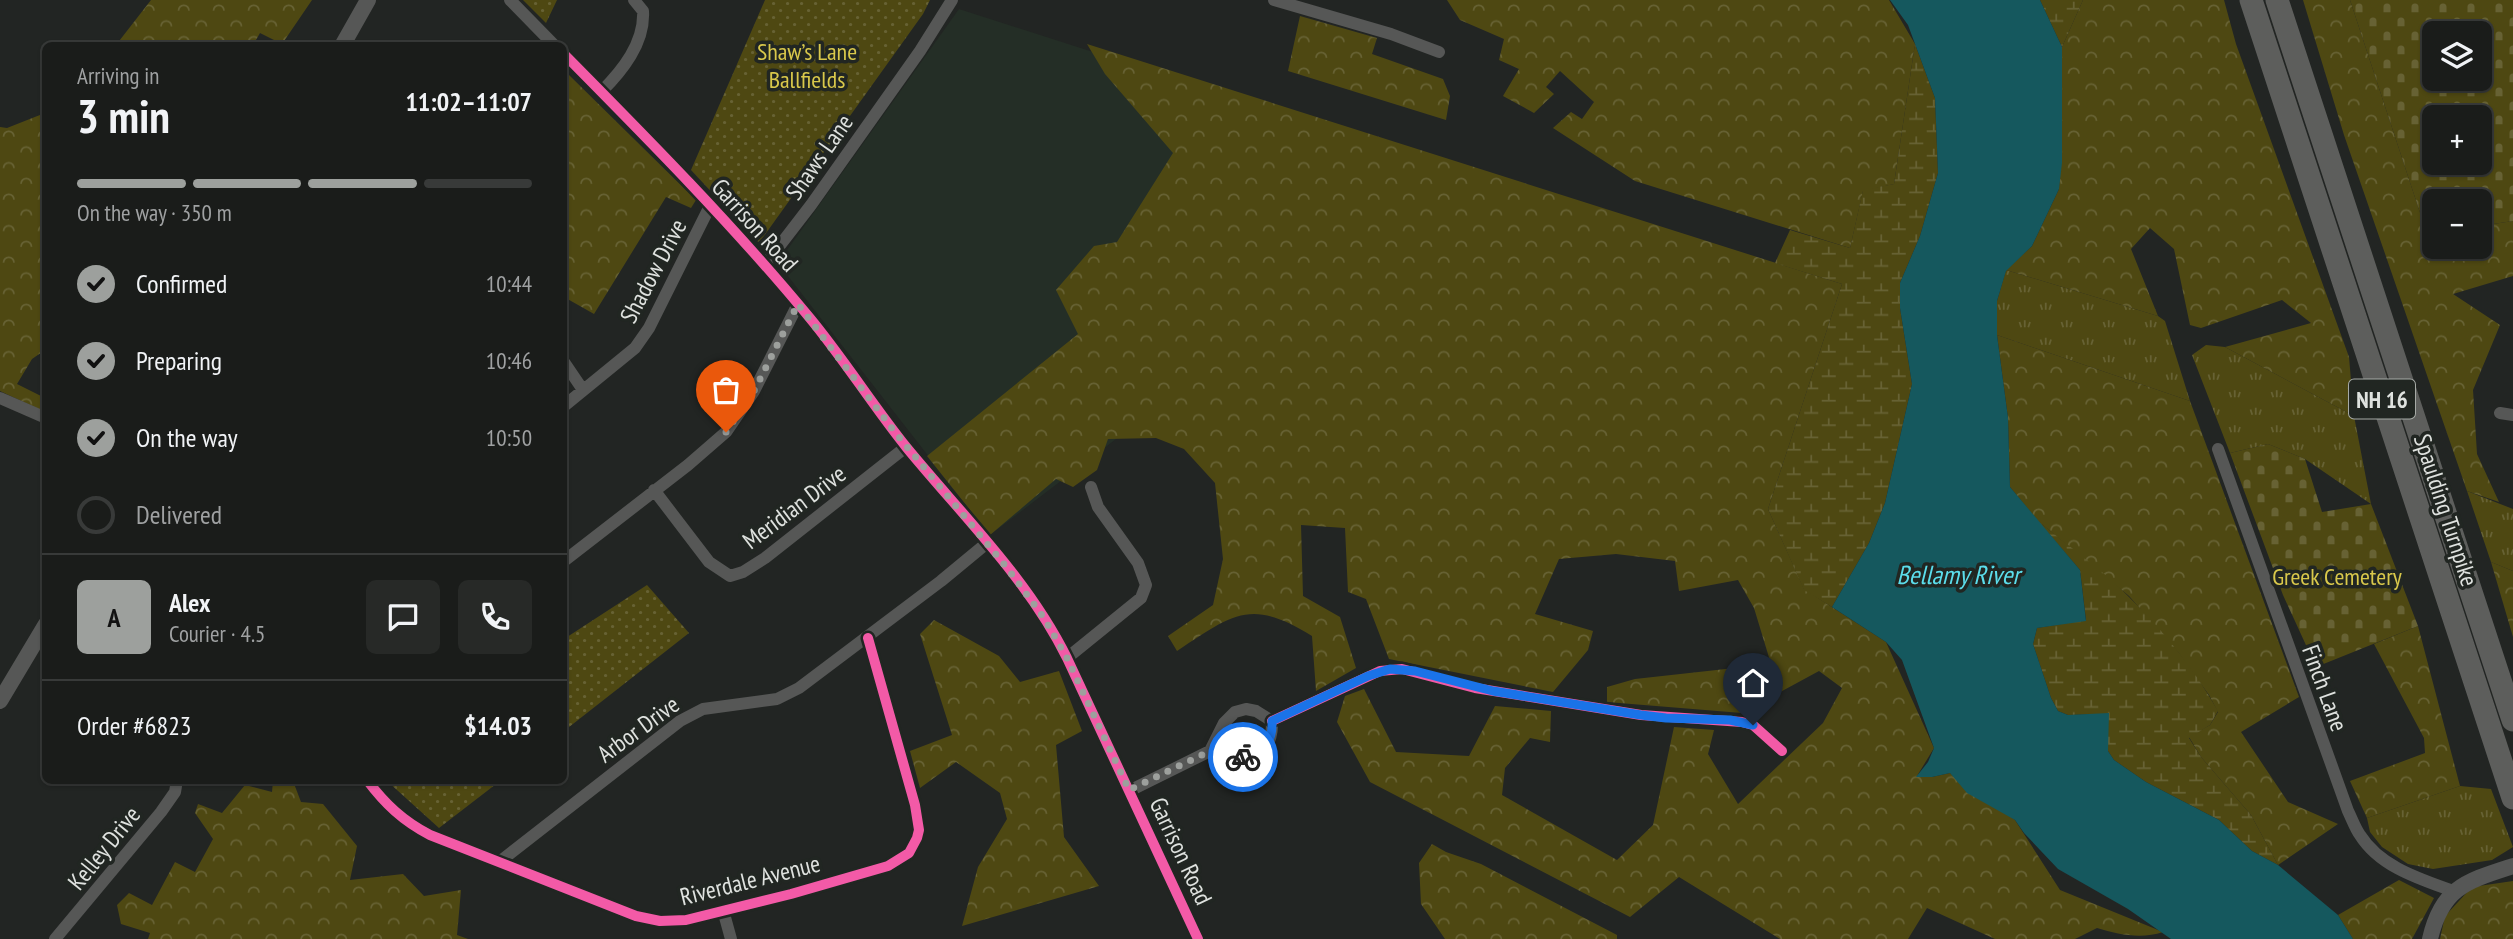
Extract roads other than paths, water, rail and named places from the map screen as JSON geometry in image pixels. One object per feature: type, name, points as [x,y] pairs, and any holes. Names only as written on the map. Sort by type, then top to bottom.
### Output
[{"type":"highway","name":"Spaulding Turnpike","points":[[2251,0],[2513,798]]},
{"type":"highway","name":"Spaulding Turnpike","points":[[2277,0],[2513,720]]},
{"type":"street","points":[[344,42],[368,0]]},
{"type":"street","points":[[510,0],[551,42]]},
{"type":"street","points":[[601,92],[626,63],[642,29],[643,11],[634,0]]},
{"type":"street","name":"Shaws Lane","points":[[764,266],[811,205],[920,51],[952,0]]},
{"type":"street","points":[[1274,0],[1391,34],[1439,52]]},
{"type":"street","name":"Garrison Road","points":[[567,57],[710,206],[798,304],[906,447],[987,543],[1044,618],[1067,658],[1198,939]]},
{"type":"street","name":"Shadow Drive","points":[[567,403],[635,348],[649,328],[710,206]]},
{"type":"street","points":[[567,559],[698,457],[726,432],[754,391],[798,304]]},
{"type":"street","points":[[567,366],[583,390]]},
{"type":"street","points":[[0,398],[42,416]]},
{"type":"street","name":"Meridian Drive","points":[[654,490],[709,562],[730,576],[743,572],[765,558],[906,447]]},
{"type":"street","name":"Finch Lane","points":[[2218,449],[2339,787],[2360,836],[2395,867],[2453,891]]},
{"type":"street","points":[[1067,658],[1141,598],[1146,585],[1138,563],[1098,507],[1091,487]]},
{"type":"street","name":"Arbor Drive","points":[[498,863],[680,720],[703,709],[777,699],[799,688],[868,638],[987,543]]},
{"type":"street","points":[[0,701],[42,631]]},
{"type":"street","name":"Riverdale Avenue","points":[[370,784],[387,805],[408,823],[430,835],[624,912],[660,921],[686,920],[888,866],[909,853],[918,838],[919,830],[915,805],[868,638]]},
{"type":"street","points":[[1272,721],[1368,676],[1390,669],[1402,669],[1493,691],[1641,715],[1742,722],[1753,725],[1782,751]]},
{"type":"street","points":[[1129,790],[1210,751],[1224,723],[1235,712],[1246,709],[1255,711],[1272,721]]},
{"type":"street","points":[[1210,751],[1234,757],[1256,755],[1269,741],[1272,721]]},
{"type":"street","name":"Kelley Drive","points":[[55,939],[160,812],[175,792],[176,784]]},
{"type":"street","points":[[2430,939],[2438,913],[2453,891],[2482,876],[2509,867]]},
{"type":"street","points":[[723,910],[731,939]]},
{"type":"water","name":"Bellamy River","points":[[1890,0],[2040,0],[2062,47],[2062,163],[2059,189],[2032,246],[2006,271],[1997,301],[1997,335],[2008,418],[2010,487],[2080,570],[2086,621],[2037,628],[2033,644],[2051,698],[2058,711],[2068,715],[2109,713],[2108,751],[2114,760],[2146,782],[2219,820],[2252,851],[2278,865],[2338,915],[2353,939],[2171,939],[2128,909],[2058,869],[2015,820],[1967,793],[1950,773],[1916,777],[1928,762],[1934,748],[1902,660],[1886,642],[1832,607],[1869,543],[1885,503],[1912,384],[1900,308],[1900,283],[1920,236],[1938,173],[1935,98],[1908,25]]},
{"type":"park label","name":"Shaw’s Lane Ballfields","points":[[807,65]]},
{"type":"park label","name":"Greek Cemetery","points":[[2337,576]]}]
